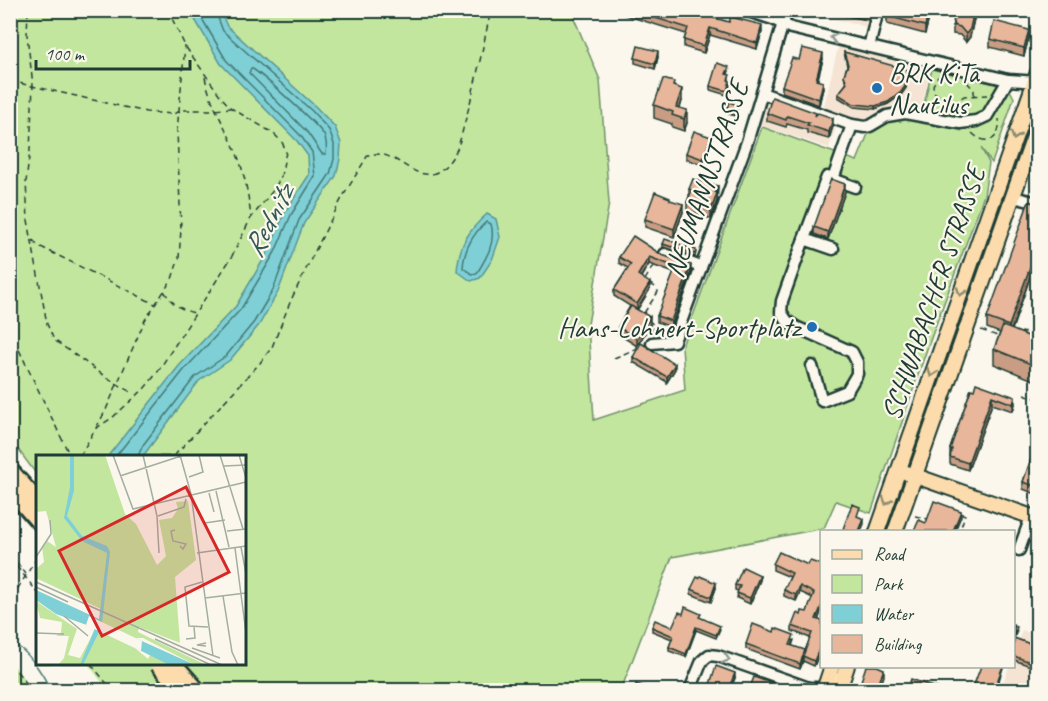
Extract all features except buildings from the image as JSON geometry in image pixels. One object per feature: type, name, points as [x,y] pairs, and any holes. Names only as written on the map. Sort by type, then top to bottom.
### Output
[{"type":"highway","points":[[10,470],[36,500]]},
{"type":"highway","points":[[10,489],[36,519]]},
{"type":"highway","points":[[161,665],[181,690]]},
{"type":"highway","points":[[176,665],[197,690]]},
{"type":"main road","name":"SCHWABACHER STRASSE","points":[[877,530],[1037,78]]},
{"type":"main road","name":"SCHWABACHER STRASSE","points":[[895,530],[1038,125]]},
{"type":"main road","points":[[897,470],[1034,518]]},
{"type":"main road","points":[[824,689],[831,668]]},
{"type":"main road","points":[[840,690],[846,670]]},
{"type":"street","points":[[745,10],[783,24],[1006,85],[1037,78]]},
{"type":"street","name":"NEUMANNSTRASSE","points":[[652,343],[674,341],[747,142],[787,10]]},
{"type":"street","points":[[869,47],[878,10]]},
{"type":"street","points":[[762,93],[865,128],[895,113],[967,124],[987,116],[1006,85]]},
{"type":"street","points":[[833,179],[852,125]]},
{"type":"street","points":[[812,366],[822,401],[847,391],[857,374],[857,362],[852,352],[796,327],[787,321],[781,312],[782,301],[827,177],[855,187]]},
{"type":"street","points":[[1013,196],[1038,203]]},
{"type":"street","points":[[804,239],[833,249]]},
{"type":"street","points":[[665,254],[701,267]]},
{"type":"street","points":[[1019,550],[1034,518]]},
{"type":"street","points":[[690,690],[702,661],[709,655],[718,656],[809,688],[824,689],[846,670]]},
{"type":"path","points":[[28,10],[27,35],[33,85],[26,182],[28,220],[46,324],[54,340],[135,395]]},
{"type":"path","points":[[95,429],[112,418],[144,389],[157,373],[231,258],[251,218],[281,176],[286,152],[282,142],[273,133],[231,108],[185,46],[168,10]]},
{"type":"path","points":[[175,455],[272,347],[291,300],[316,249],[342,198],[368,155],[377,153],[387,155],[415,171],[430,174],[442,170],[451,159],[457,148],[473,90],[491,10]]},
{"type":"path","points":[[81,455],[129,354],[155,304],[172,279],[179,258],[182,229],[177,154],[178,112],[185,46]]},
{"type":"path","points":[[204,74],[215,110],[234,147],[243,172],[251,218]]},
{"type":"path","points":[[943,75],[937,78],[933,85],[934,92],[952,105]]},
{"type":"path","points":[[10,81],[146,112],[173,114],[183,110],[231,108]]},
{"type":"path","points":[[966,81],[974,90],[974,96]]},
{"type":"path","points":[[948,122],[952,105],[963,96],[989,95],[1006,85]]},
{"type":"path","points":[[967,124],[979,139],[989,140],[997,136],[1000,129],[994,106]]},
{"type":"path","points":[[32,239],[37,245],[155,304]]},
{"type":"path","points":[[652,343],[653,322],[642,316],[658,292],[657,288],[645,279],[660,253],[665,254]]},
{"type":"path","points":[[164,290],[171,302],[183,310],[194,313]]},
{"type":"path","points":[[981,330],[1008,340]]},
{"type":"path","points":[[10,331],[70,455]]},
{"type":"path","points":[[1020,337],[1022,332],[1038,337]]},
{"type":"path","points":[[614,358],[638,348]]},
{"type":"path","points":[[1024,394],[1038,399]]},
{"type":"path","points":[[955,512],[965,515],[960,530]]},
{"type":"path","points":[[915,516],[927,520],[930,513]]},
{"type":"path","points":[[10,554],[26,574]]},
{"type":"path","points":[[10,558],[36,590]]},
{"type":"path","points":[[10,596],[36,559]]},
{"type":"path","points":[[10,663],[32,690]]},
{"type":"path","points":[[93,665],[112,690]]},
{"type":"shaded area","points":[[797,10],[884,11],[879,30]]},
{"type":"shaded area","name":"BRK KiTa Nautilus","points":[[838,47],[931,68],[920,112],[901,108],[887,110],[859,123],[823,110]]},
{"type":"shaded area","points":[[768,99],[838,121],[829,148],[759,125]]},
{"type":"shaded area","points":[[1022,630],[1037,636],[1037,690],[1016,690],[1002,685],[1009,668],[1015,668],[1015,651]]},
{"type":"green space","points":[[11,11],[571,11],[600,80],[609,203],[588,324],[594,420],[685,390],[682,346],[762,127],[857,161],[868,134],[900,115],[946,122],[962,131],[941,116],[922,113],[932,69],[999,85],[1010,90],[1014,98],[992,163],[981,148],[989,163],[984,195],[927,349],[871,513],[836,501],[824,528],[672,557],[621,690],[11,690],[11,654],[36,665],[246,665],[246,455],[36,455],[36,474],[11,440]]},
{"type":"green space","points":[[993,219],[995,219],[981,271],[956,344],[954,343],[968,289]]},
{"type":"water","points":[[190,11],[220,11],[227,26],[335,127],[341,143],[336,176],[304,223],[278,292],[259,325],[230,360],[199,381],[144,455],[109,455],[179,366],[236,306],[269,250],[285,212],[309,175],[308,156],[297,141],[221,64]]},
{"type":"water","points":[[487,214],[496,219],[500,237],[492,260],[480,278],[471,281],[457,271],[460,254],[470,233]]},
{"type":"pier","points":[[11,564],[27,584],[30,581],[36,589],[36,665],[89,665],[108,690],[33,690],[10,661]]},
{"type":"place","name":"BRK KiTa Nautilus","points":[[877,88]]},
{"type":"place","name":"Hans-Lohnert-Sportplatz","points":[[812,327]]},
{"type":"water label","name":"Rednitz","points":[[268,221]]}]
